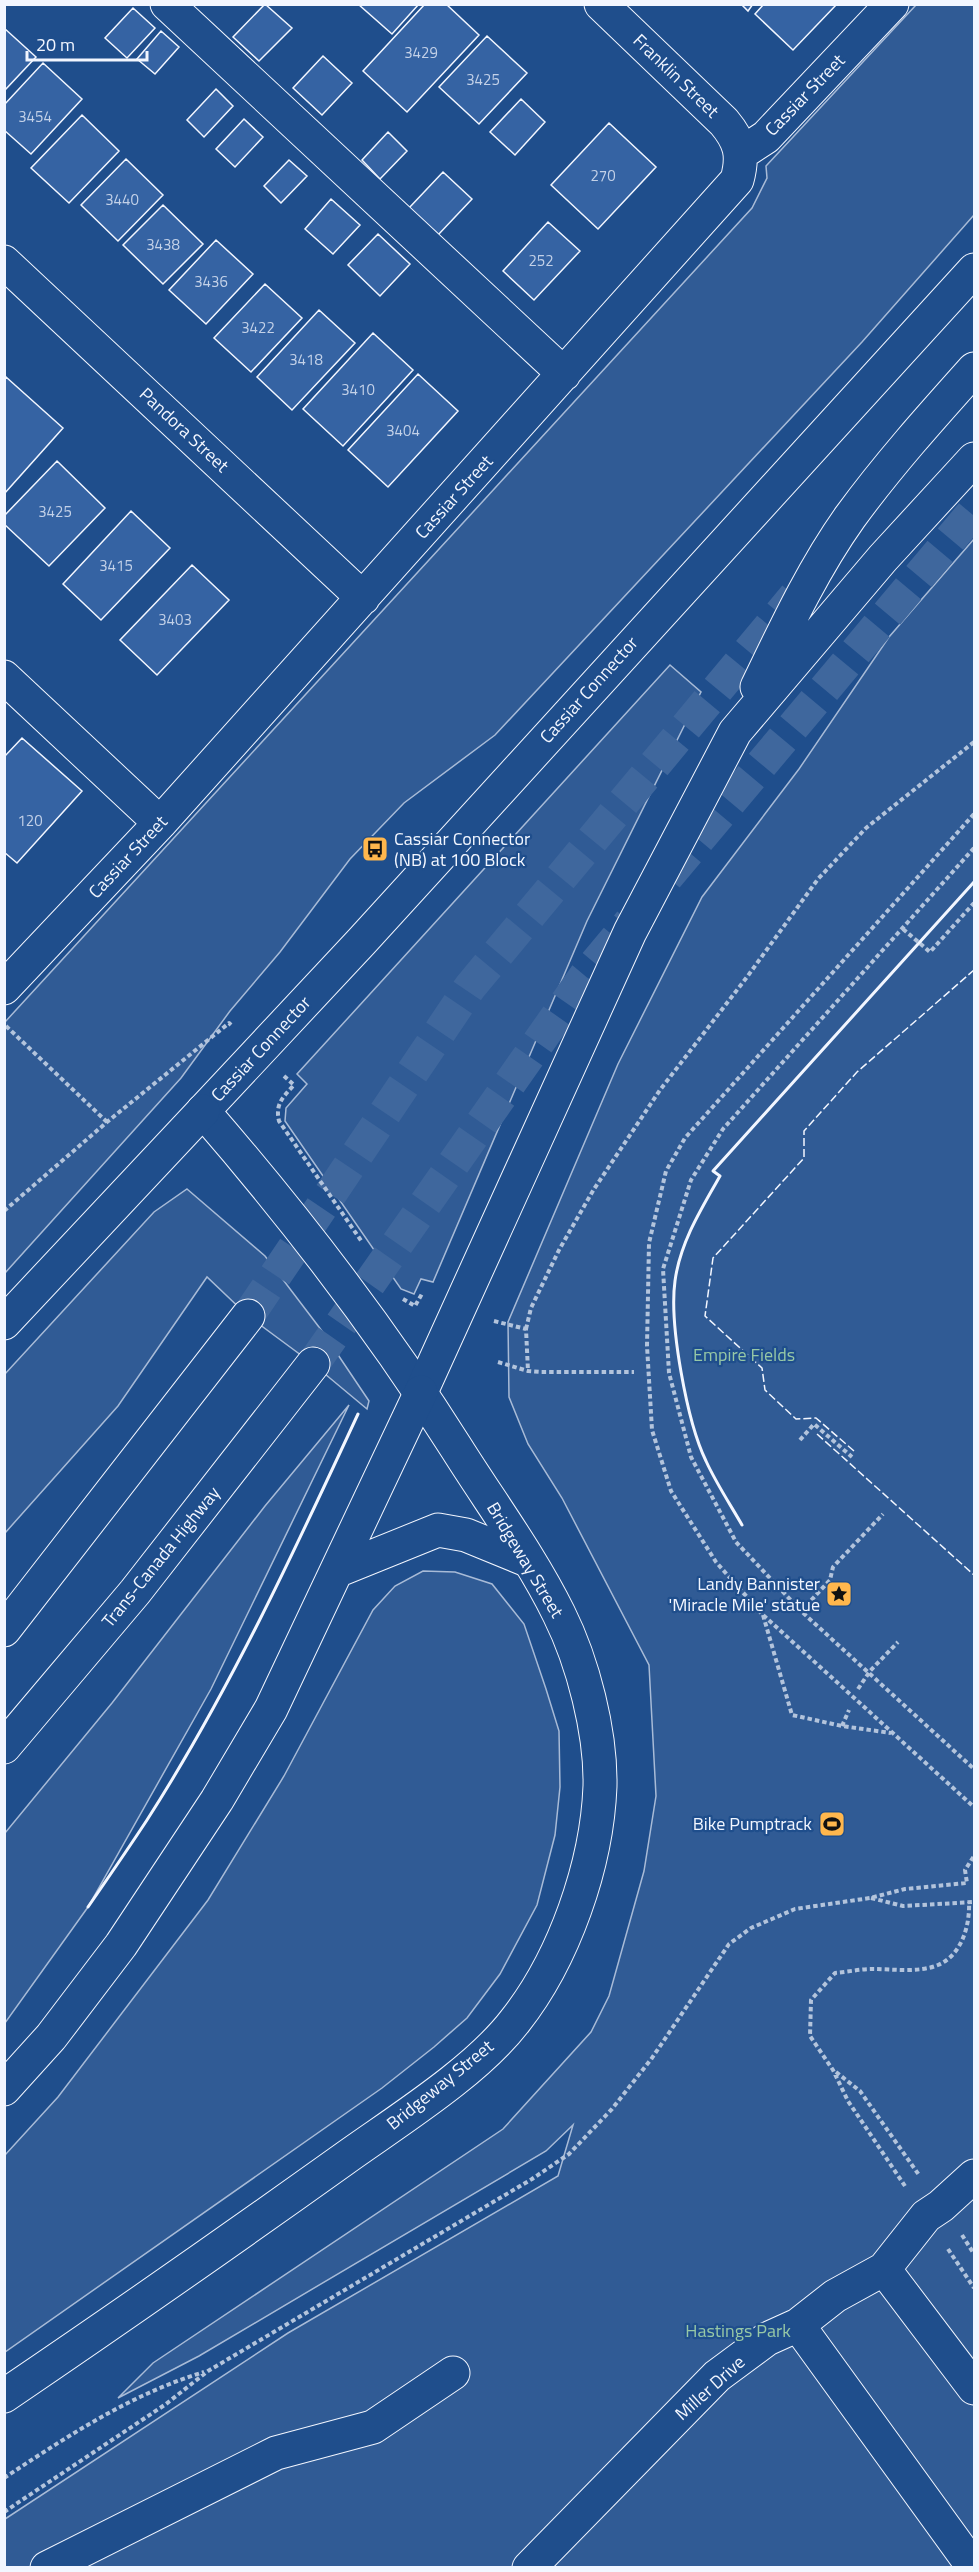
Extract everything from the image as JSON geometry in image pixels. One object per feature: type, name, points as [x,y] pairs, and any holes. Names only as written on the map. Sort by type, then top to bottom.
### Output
[{"type":"main road","points":[[168,4],[564,374]]},
{"type":"main road","name":"Franklin Street","points":[[601,4],[724,122],[737,137],[740,154]]},
{"type":"main road","name":"Cassiar Street","points":[[4,988],[160,823],[652,273],[725,196],[737,180],[741,167],[740,154],[766,137],[892,4]]},
{"type":"main road","name":"Pandora Street","points":[[4,262],[363,597]]},
{"type":"main road","name":"Cassiar Connector","points":[[4,1323],[362,941],[975,270]]},
{"type":"main road","points":[[4,2089],[51,2037],[121,1945],[217,1800],[271,1709],[339,1570],[630,932],[735,732],[797,605],[849,519],[897,455],[975,369]]},
{"type":"main road","points":[[735,732],[883,558],[975,459]]},
{"type":"main road","points":[[4,677],[160,823]]},
{"type":"main road","name":"Bridgeway Street","points":[[4,2396],[279,2205],[466,2068],[514,2023],[545,1975],[582,1889],[591,1852],[600,1785],[595,1733],[585,1684],[560,1616],[421,1392],[247,1161],[203,1111]]},
{"type":"main road","points":[[4,1630],[249,1316]]},
{"type":"main road","name":"Trans-Canada Highway","points":[[4,1747],[135,1592],[313,1364]]},
{"type":"main road","points":[[339,1570],[438,1530],[466,1535],[527,1560]]},
{"type":"main road","points":[[4,1608],[73,1543]]},
{"type":"main road","points":[[975,2176],[933,2211],[884,2269],[975,2388]]},
{"type":"main road","name":"Miller Drive","points":[[529,2568],[717,2376],[767,2339],[798,2325],[835,2296],[884,2269]]},
{"type":"main road","points":[[798,2325],[974,2568]]},
{"type":"main road","points":[[46,2568],[276,2453],[373,2427],[453,2373]]},
{"type":"path","points":[[528,1371],[526,1329],[531,1308],[559,1250],[594,1189],[660,1090],[747,977],[818,879],[866,828],[975,742]]},
{"type":"path","points":[[975,814],[685,1138],[666,1171],[649,1243],[647,1346],[652,1430],[672,1491],[716,1562],[762,1614],[975,1807]]},
{"type":"path","points":[[975,849],[723,1129],[691,1180],[663,1269],[669,1373],[691,1457],[736,1542],[801,1611],[870,1671],[975,1769]]},
{"type":"path","points":[[903,928],[930,952],[975,903]]},
{"type":"path","points":[[4,1211],[107,1122],[229,1023]]},
{"type":"path","points":[[6,1026],[107,1122]]},
{"type":"path","points":[[288,1079],[294,1085],[279,1101],[276,1110],[279,1121],[367,1250]]},
{"type":"path","points":[[401,1298],[415,1306],[423,1291],[430,1294]]},
{"type":"path","points":[[492,1320],[526,1329]]},
{"type":"path","points":[[498,1362],[528,1371],[634,1372]]},
{"type":"path","points":[[800,1440],[814,1424],[852,1457]]},
{"type":"path","points":[[801,1611],[830,1580],[833,1567],[883,1514]]},
{"type":"path","points":[[762,1614],[792,1715],[842,1726],[892,1733]]},
{"type":"path","points":[[858,1689],[870,1671],[898,1642]]},
{"type":"path","points":[[842,1726],[849,1710]]},
{"type":"path","points":[[4,2512],[166,2404],[208,2371],[532,2179],[569,2154],[612,2109],[652,2058],[729,1944],[751,1928],[795,1909],[870,1898],[905,1889],[967,1883],[965,1870],[975,1856]]},
{"type":"path","points":[[870,1898],[903,1906],[972,1902],[970,1917],[960,1947],[938,1965],[905,1970],[869,1969],[835,1973],[811,2000],[810,2036],[833,2070],[848,2101],[933,2211],[975,2254]]},
{"type":"path","points":[[833,2070],[860,2091],[933,2211],[975,2288]]},
{"type":"path","points":[[4,2478],[89,2422],[170,2382],[208,2371]]},
{"type":"shaded area","points":[[916,5],[974,5],[974,215],[862,342],[495,735],[404,803],[350,859],[280,952],[230,1011],[181,1078],[5,1273],[5,1022],[752,208],[767,178],[766,166]]},
{"type":"shaded area","name":"Hastings Park","points":[[974,539],[974,2567],[5,2568],[5,2519],[288,2333],[558,2176],[573,2125],[546,2151],[199,2356],[118,2398],[153,2363],[503,2129],[591,2032],[609,1996],[644,1871],[656,1796],[649,1665],[562,1498],[528,1444],[509,1397],[508,1322],[618,1064],[702,897],[799,769],[889,637]]},
{"type":"shaded area","points":[[670,665],[701,692],[587,921],[433,1282],[421,1279],[414,1294],[401,1289],[285,1121],[286,1108],[307,1084],[297,1074]]},
{"type":"shaded area","points":[[187,1189],[265,1256],[322,1331],[369,1401],[367,1409],[313,1364],[248,1316],[207,1277],[118,1406],[5,1533],[4,1375],[154,1212]]},
{"type":"shaded area","points":[[349,1405],[211,1689],[88,1907],[5,2023],[5,1833],[112,1703],[265,1506]]},
{"type":"shaded area","points":[[423,1571],[455,1572],[492,1584],[524,1624],[559,1731],[560,1787],[555,1835],[537,1905],[500,1974],[467,2018],[434,2047],[382,2088],[5,2352],[5,2155],[58,2097],[208,1900],[284,1776],[373,1610],[395,1586]]},
{"type":"building","points":[[265,4],[292,28],[259,61],[233,37]]},
{"type":"building","points":[[358,4],[419,4],[392,34]]},
{"type":"building","points":[[425,4],[446,4],[479,35],[407,112],[363,71]]},
{"type":"building","points":[[741,4],[753,4],[748,11]]},
{"type":"building","points":[[764,4],[837,4],[793,50],[755,14]]},
{"type":"building","points":[[133,8],[155,28],[127,58],[105,38]]},
{"type":"building","points":[[4,28],[36,57],[4,91]]},
{"type":"building","points":[[161,31],[179,47],[155,74],[137,59]]},
{"type":"building","points":[[487,36],[527,73],[479,124],[439,87]]},
{"type":"building","points":[[323,56],[352,83],[322,115],[293,88]]},
{"type":"building","points":[[43,63],[82,99],[31,154],[4,130],[4,105]]},
{"type":"building","points":[[216,89],[233,106],[204,137],[187,120]]},
{"type":"building","points":[[521,99],[545,122],[515,155],[490,132]]},
{"type":"building","points":[[82,115],[119,151],[69,203],[31,168]]},
{"type":"building","points":[[244,119],[263,137],[235,167],[216,149]]},
{"type":"building","points":[[609,123],[656,167],[598,229],[551,185]]},
{"type":"building","points":[[388,132],[407,151],[380,179],[362,160]]},
{"type":"building","points":[[126,159],[163,195],[118,241],[81,205]]},
{"type":"building","points":[[289,160],[307,176],[281,203],[264,186]]},
{"type":"building","points":[[443,172],[472,199],[438,235],[409,208]]},
{"type":"building","points":[[331,199],[360,225],[333,254],[305,229]]},
{"type":"building","points":[[163,205],[203,244],[163,284],[123,245]]},
{"type":"building","points":[[548,222],[580,251],[534,300],[503,271]]},
{"type":"building","points":[[378,234],[410,264],[380,296],[348,265]]},
{"type":"building","points":[[216,240],[253,274],[206,324],[169,290]]},
{"type":"building","points":[[265,284],[302,318],[251,372],[214,338]]},
{"type":"building","points":[[319,310],[355,343],[292,410],[257,377]]},
{"type":"building","points":[[373,333],[413,370],[343,446],[303,409]]},
{"type":"building","points":[[418,374],[458,411],[388,487],[348,450]]},
{"type":"building","points":[[6,377],[63,428],[4,494],[4,380]]},
{"type":"building","points":[[57,461],[105,508],[49,566],[4,524],[4,516]]},
{"type":"building","points":[[131,511],[170,548],[101,620],[63,584]]},
{"type":"building","points":[[192,565],[229,600],[157,675],[120,640]]},
{"type":"building","points":[[22,738],[82,791],[17,863],[4,852],[4,757]]},
{"type":"tunnel","points":[[667,877],[974,511]]},
{"type":"tunnel","points":[[248,1316],[470,987],[795,596]]},
{"type":"tunnel","points":[[313,1364],[585,976],[630,922]]},
{"type":"fence","points":[[854,1451],[816,1418],[796,1419],[765,1390],[762,1368],[705,1316],[713,1258],[804,1158],[804,1131],[857,1072],[974,970]]},
{"type":"fence","points":[[817,1434],[974,1575]]},
{"type":"wall","points":[[742,1525],[706,1461],[686,1398],[677,1347],[674,1299],[681,1253],[692,1227],[720,1176],[713,1171],[974,882]]},
{"type":"wall","points":[[88,1907],[147,1820],[206,1722],[285,1569],[358,1414]]},
{"type":"place","name":"Cassiar Connector (NB) at 100 Block","points":[[375,849]]},
{"type":"place","name":"Landy Bannister 'Miracle Mile' statue","points":[[839,1594]]},
{"type":"place","name":"Bike Pumptrack","points":[[832,1824]]},
{"type":"park label","name":"Empire Fields","points":[[744,1355]]}]
